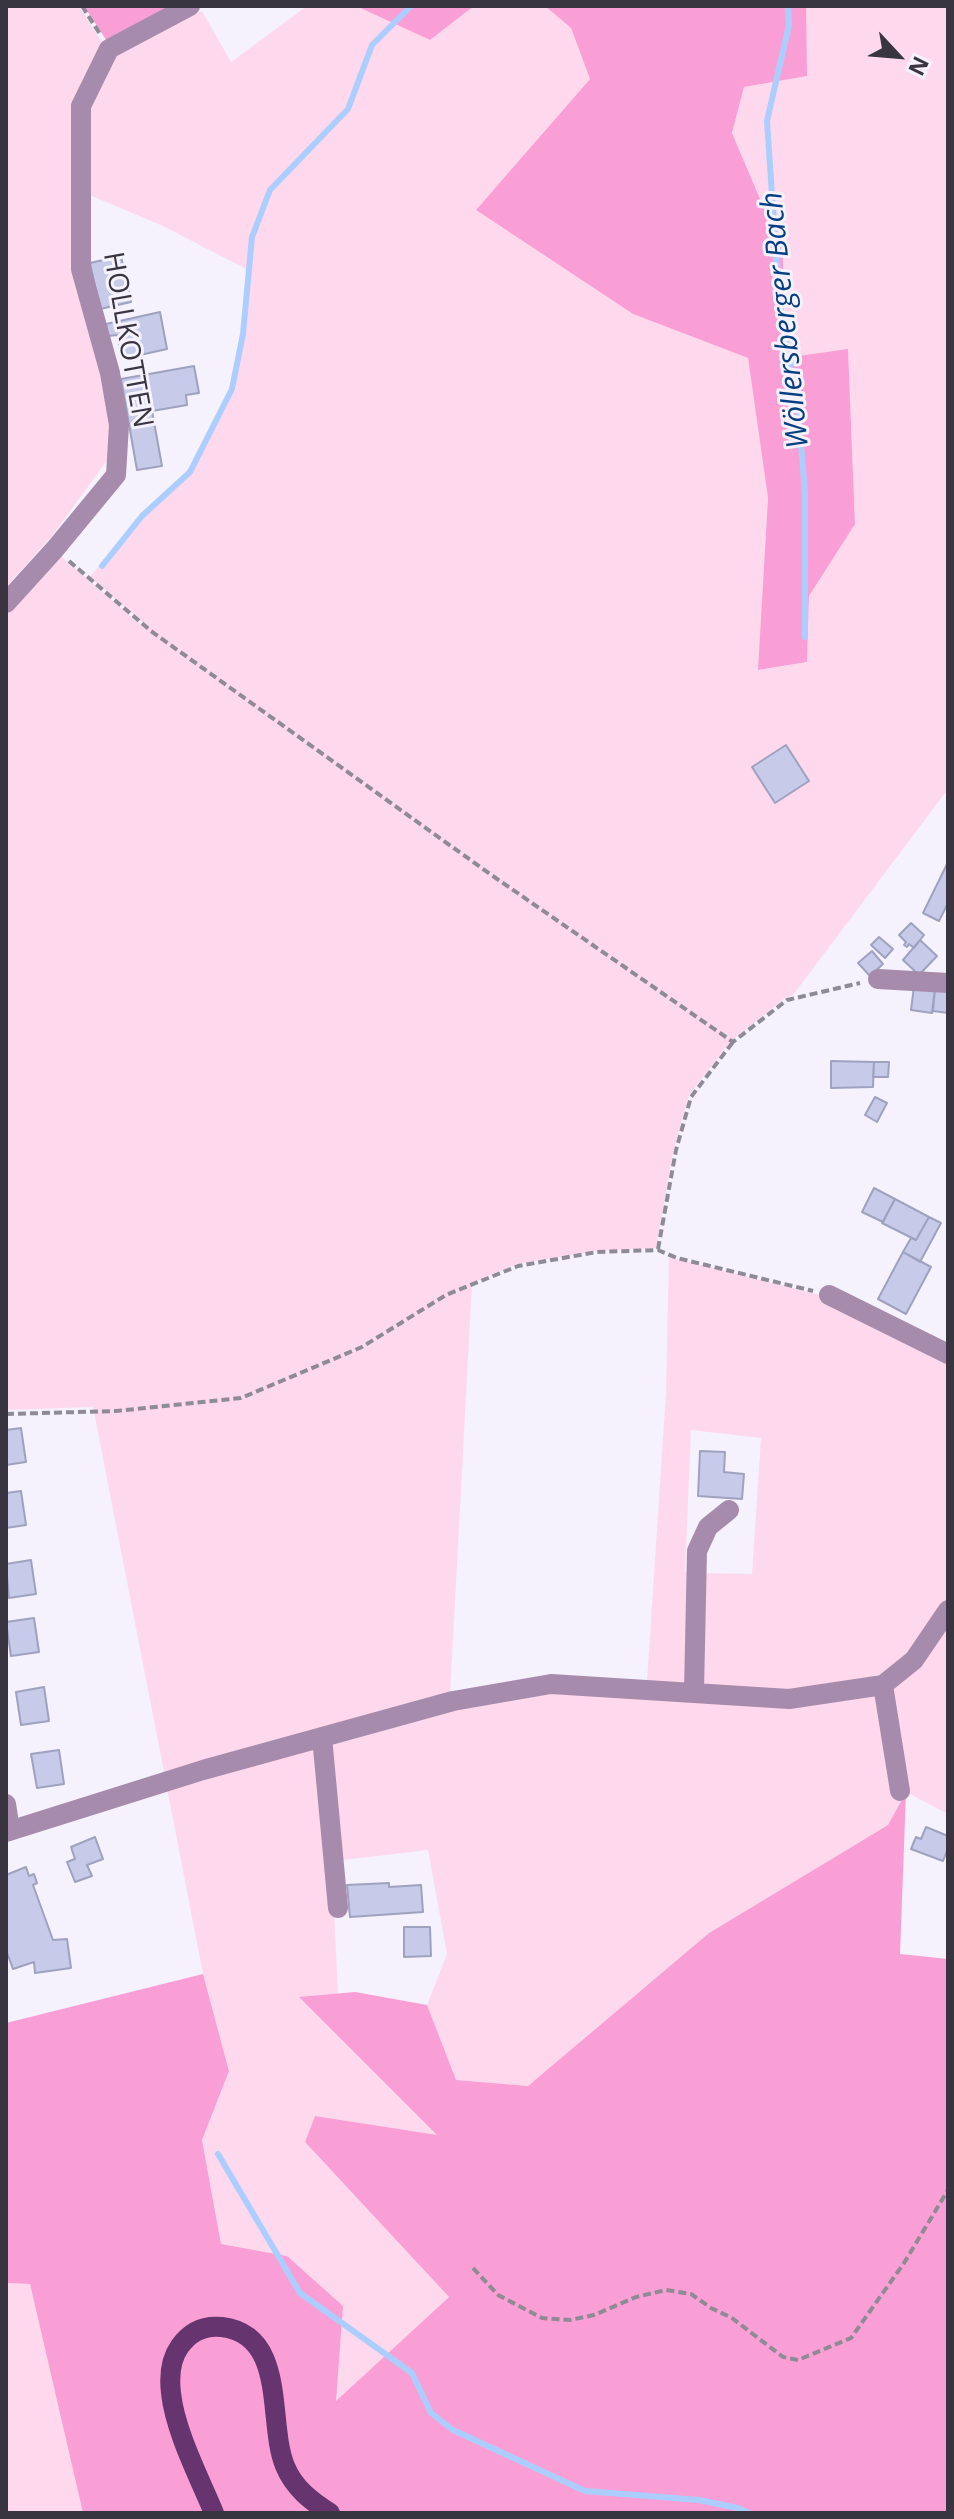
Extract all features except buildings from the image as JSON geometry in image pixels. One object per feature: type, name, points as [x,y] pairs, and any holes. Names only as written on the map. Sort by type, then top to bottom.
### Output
[{"type":"main road","points":[[214,2513],[180,2426],[169,2379],[178,2348],[191,2333],[209,2327],[237,2331],[261,2353],[272,2378],[284,2464],[302,2492],[330,2513]]},
{"type":"street","points":[[109,49],[190,6]]},
{"type":"street","name":"HOLLKOTTEN","points":[[6,603],[116,475],[119,425],[113,386],[81,269],[81,106],[109,49]]},
{"type":"street","points":[[878,979],[948,983]]},
{"type":"street","points":[[829,1295],[948,1354]]},
{"type":"street","points":[[694,1691],[697,1551],[708,1527],[729,1510]]},
{"type":"street","points":[[6,1804],[8,1831],[203,1770],[453,1701],[551,1684],[789,1699],[883,1685],[914,1660],[948,1610]]},
{"type":"street","points":[[883,1685],[900,1791]]},
{"type":"street","points":[[322,1737],[338,1908]]},
{"type":"path","points":[[82,6],[109,49]]},
{"type":"path","points":[[55,549],[151,631],[490,874],[733,1042]]},
{"type":"path","points":[[658,1250],[676,1150],[691,1097],[733,1042],[787,1000],[878,979]]},
{"type":"path","points":[[6,1414],[116,1411],[241,1398],[362,1347],[446,1295],[518,1266],[597,1252],[658,1250],[677,1258],[829,1295]]},
{"type":"path","points":[[473,2268],[498,2295],[542,2318],[582,2318],[636,2297],[666,2290],[691,2294],[732,2318],[783,2357],[798,2360],[851,2338],[904,2263],[948,2190]]},
{"type":"shaded area","points":[[6,6],[79,6],[106,49],[77,158],[102,380],[114,451],[52,536],[6,587]]},
{"type":"shaded area","points":[[84,6],[171,6],[110,46]]},
{"type":"shaded area","points":[[307,6],[356,6],[430,40],[474,6],[545,6],[571,28],[590,79],[476,210],[633,314],[748,358],[768,498],[759,670],[807,662],[809,596],[855,523],[848,350],[784,358],[783,253],[732,133],[744,87],[806,76],[806,6],[948,6],[948,789],[793,995],[730,1042],[689,1095],[673,1152],[656,1248],[597,1251],[517,1264],[472,1283],[450,1695],[164,1772],[93,1407],[6,1410],[6,607],[56,552],[141,625],[143,623],[90,577],[99,566],[103,568],[144,518],[191,474],[234,389],[244,334],[250,271],[163,226],[85,193],[84,107],[111,52],[202,11],[231,62]]},
{"type":"shaded area","points":[[356,6],[474,6],[430,40]]},
{"type":"shaded area","points":[[545,6],[806,6],[807,76],[744,87],[732,133],[783,253],[784,358],[848,349],[855,524],[809,596],[807,662],[758,670],[768,498],[748,358],[633,314],[476,210],[590,79],[571,28]]},
{"type":"shaded area","points":[[669,1257],[828,1297],[948,1361],[948,1603],[911,1657],[882,1682],[790,1694],[697,1688],[699,1573],[752,1574],[761,1438],[691,1430],[685,1572],[694,1573],[691,1687],[647,1682],[666,1392]]},
{"type":"shaded area","points":[[948,1616],[948,1814],[906,1792],[888,1825],[709,1933],[528,2086],[455,2080],[427,2005],[447,1954],[428,1850],[335,1861],[326,1740],[551,1687],[693,1696],[887,1687]]},
{"type":"shaded area","points":[[320,1741],[338,1994],[300,1998],[438,2136],[315,2116],[305,2142],[449,2297],[335,2402],[287,2256],[221,2244],[202,2140],[229,2071],[203,1974],[166,1783]]},
{"type":"shaded area","points":[[906,1792],[900,1954],[948,1959],[948,2513],[83,2513],[30,2284],[6,2283],[6,2023],[203,1974],[229,2071],[202,2140],[221,2244],[287,2256],[343,2306],[336,2401],[449,2297],[305,2142],[315,2116],[437,2135],[299,1997],[355,1992],[427,2005],[456,2080],[528,2086],[709,1933],[888,1825]]},
{"type":"shaded area","points":[[6,2283],[30,2284],[83,2513],[6,2513]]},
{"type":"waterway","points":[[102,566],[142,516],[190,472],[232,389],[243,334],[252,237],[270,190],[348,109],[372,45],[411,6]]},
{"type":"waterway","name":"Wöllersberger Bach","points":[[788,6],[789,25],[767,121],[779,299],[798,408],[805,493],[805,637]]},
{"type":"waterway","points":[[218,2154],[300,2293],[412,2373],[431,2413],[453,2430],[585,2491],[699,2500],[749,2513]]}]
